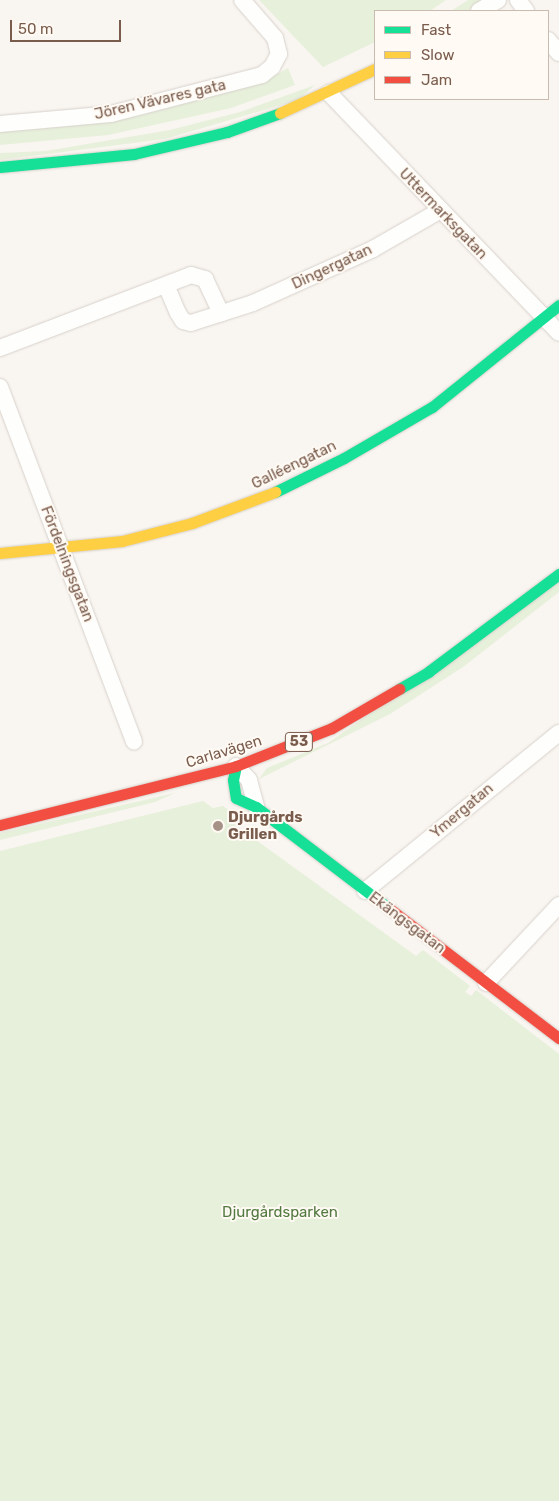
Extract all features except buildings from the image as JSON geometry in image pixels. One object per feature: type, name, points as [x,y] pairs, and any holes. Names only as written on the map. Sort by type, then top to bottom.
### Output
[{"type":"street","name":"Jören Vävares gata","points":[[0,124],[111,114],[211,90],[262,75],[272,67],[279,54],[275,38],[242,0]]},
{"type":"street","points":[[481,10],[498,0]]},
{"type":"street","points":[[549,41],[559,53]]},
{"type":"street","points":[[0,167],[134,154],[227,132],[329,93],[374,70]]},
{"type":"street","name":"Uttermarksgatan","points":[[329,93],[439,211],[559,333]]},
{"type":"street","name":"Dingergatan","points":[[166,285],[183,321],[191,323],[253,303],[373,249],[439,211]]},
{"type":"street","points":[[0,348],[198,274],[205,279],[221,313]]},
{"type":"street","name":"Galléengatan","points":[[0,553],[122,541],[192,524],[269,495],[344,458],[432,407],[559,305]]},
{"type":"street","name":"Fördelningsgatan","points":[[0,387],[134,741]]},
{"type":"street","name":"Carlavägen","points":[[0,825],[236,766],[332,728],[384,700],[436,666],[559,574]]},
{"type":"street","name":"Ymergatan","points":[[365,891],[559,733]]},
{"type":"street","name":"Ekängsgatan","points":[[236,766],[249,780],[256,807],[559,1038]]},
{"type":"street","points":[[486,983],[559,905]]},
{"type":"green space","points":[[259,0],[446,0],[431,10],[374,10],[374,42],[323,67]]},
{"type":"green space","points":[[468,0],[487,0],[470,10],[453,10]]},
{"type":"green space","points":[[288,68],[295,85],[231,108],[108,135],[0,145],[0,131],[51,128],[142,115],[263,82]]},
{"type":"green space","points":[[315,85],[298,100],[165,139],[0,160],[0,153],[46,151],[170,130],[240,112]]},
{"type":"green space","points":[[559,582],[559,592],[463,667],[390,714],[259,779],[267,768],[328,743]]},
{"type":"green space","points":[[175,793],[155,802],[0,840],[0,833]]},
{"type":"green space","name":"Djurgårdsparken","points":[[203,801],[213,808],[223,806],[237,817],[234,824],[416,956],[423,950],[470,986],[465,992],[471,996],[476,990],[559,1054],[559,1501],[0,1501],[0,851]]},
{"type":"traffic: fast","points":[[0,167],[134,154],[227,132],[280,113]]},
{"type":"traffic: fast","points":[[275,492],[344,458],[432,407],[559,305]]},
{"type":"traffic: fast","points":[[399,689],[428,672],[559,574]]},
{"type":"traffic: fast","points":[[236,766],[233,780],[236,798],[256,807],[390,909]]},
{"type":"traffic: slow","points":[[280,113],[374,69]]},
{"type":"traffic: slow","points":[[0,553],[122,541],[192,523],[275,492]]},
{"type":"traffic: jam","points":[[0,825],[236,766],[332,728],[399,689]]},
{"type":"traffic: jam","points":[[390,909],[559,1038]]},
{"type":"place","name":"Djurgårds Grillen","points":[[218,826]]}]
